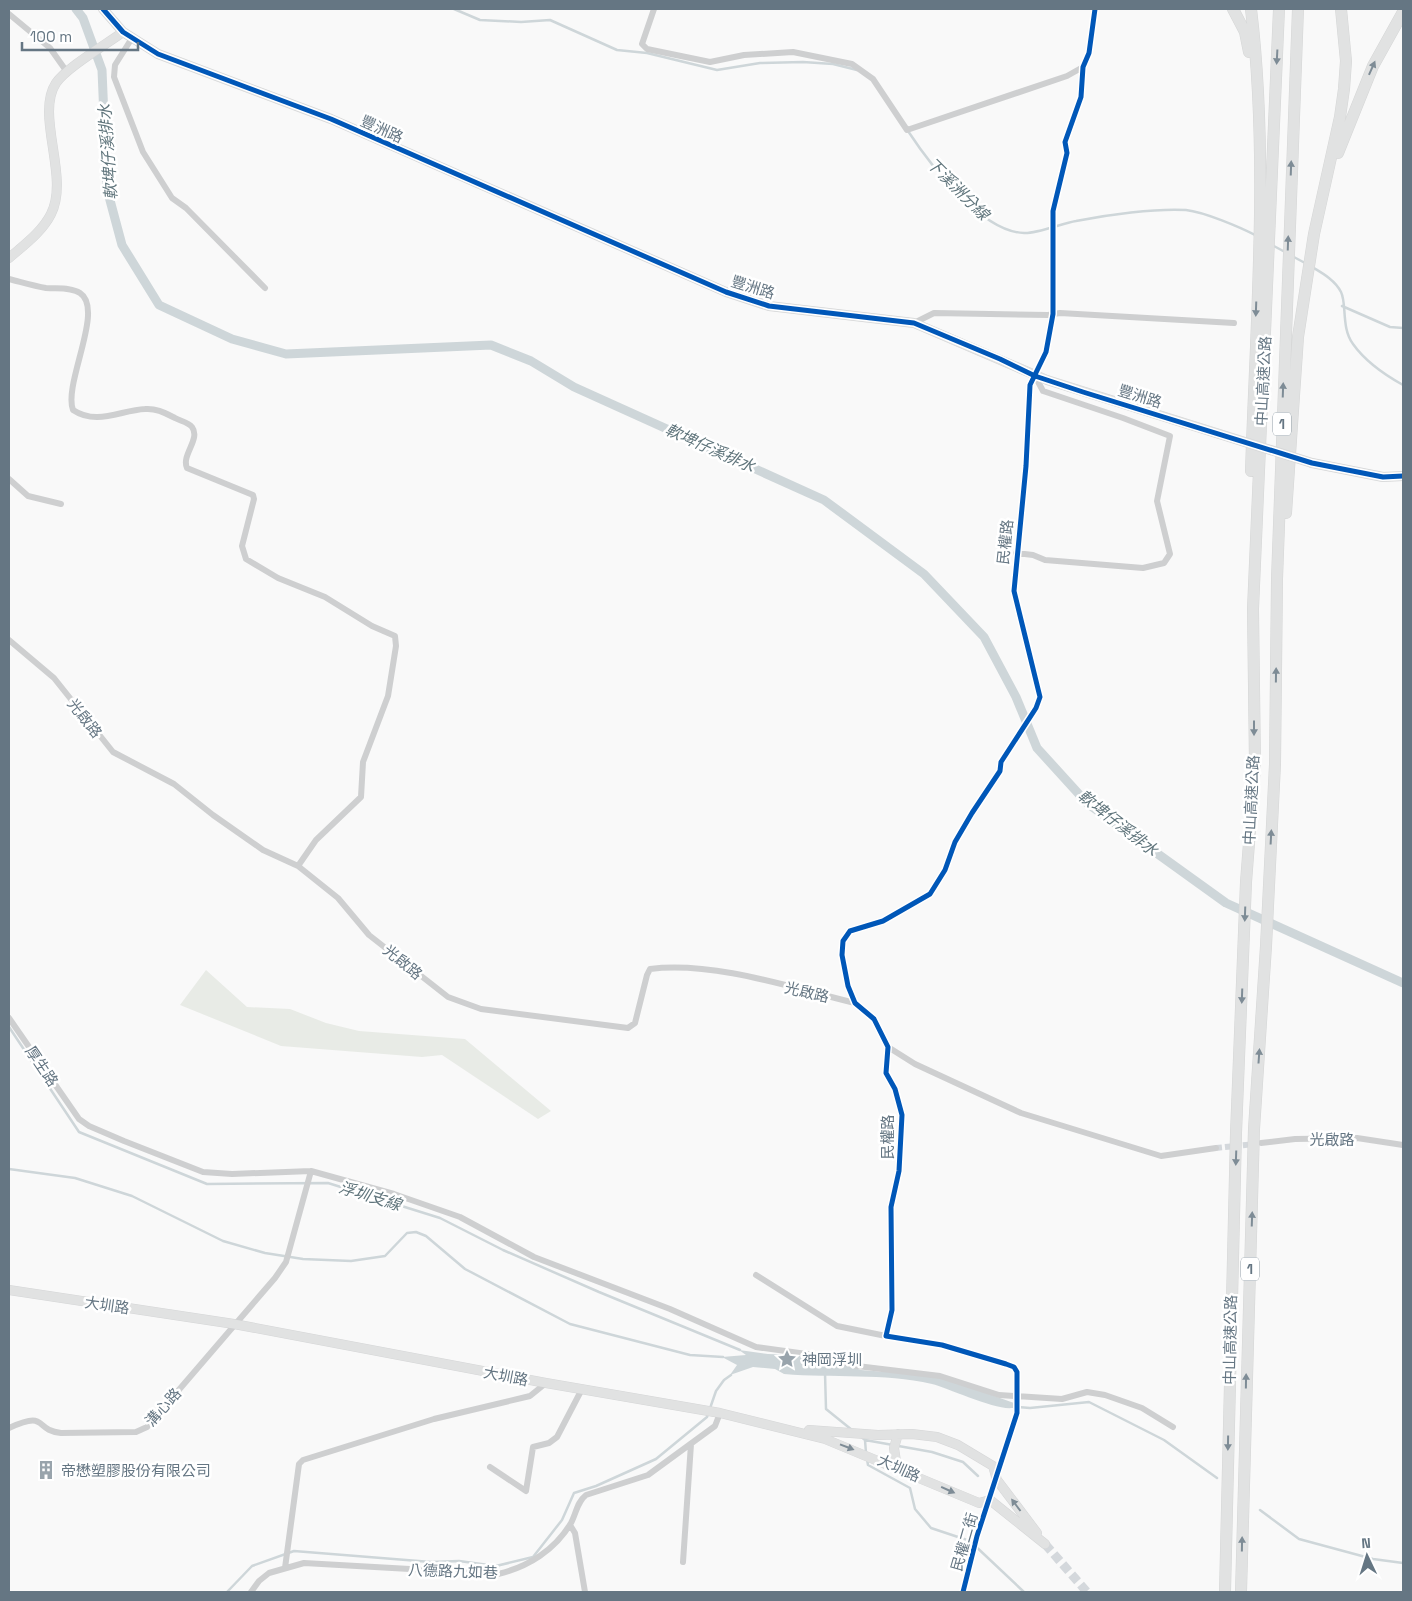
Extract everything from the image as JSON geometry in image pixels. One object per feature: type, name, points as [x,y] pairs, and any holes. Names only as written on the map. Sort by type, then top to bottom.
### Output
[{"type":"highway","points":[[1234,9],[1245,32],[1258,103]]},
{"type":"highway","points":[[1251,9],[1257,66],[1258,103],[1258,228],[1248,593],[1254,609]]},
{"type":"highway","name":"中山高速公路","points":[[1225,1592],[1231,1290],[1246,882],[1255,764],[1254,609],[1279,9]]},
{"type":"highway","name":"中山高速公路","points":[[1241,1592],[1254,1130],[1275,764],[1277,579],[1298,9]]},
{"type":"highway","points":[[1277,579],[1287,505],[1298,337],[1314,234],[1333,160],[1340,117],[1346,61],[1341,9]]},
{"type":"highway","points":[[1333,160],[1375,62],[1403,12]]},
{"type":"street","name":"豐洲路","points":[[103,9],[123,32],[158,54],[332,120],[726,292],[769,306],[914,324],[1000,359],[1035,376],[1312,463],[1383,477],[1403,476]]},
{"type":"street","points":[[654,9],[642,44],[647,49],[710,62],[744,55],[793,52],[852,64],[873,79],[907,130],[1058,80],[1083,67]]},
{"type":"street","name":"民權路","points":[[855,1003],[848,986],[843,963],[843,941],[850,931],[883,921],[930,894],[945,870],[955,842],[1000,772],[1001,762],[1018,733],[1036,708],[1040,697],[1014,591],[1016,552],[1026,466],[1030,385],[1046,352],[1053,314],[1053,211],[1067,153],[1065,142],[1080,97],[1083,67],[1089,54],[1095,9]]},
{"type":"street","points":[[9,14],[50,48],[69,71]]},
{"type":"street","points":[[9,258],[43,226],[55,206],[58,194],[50,104],[53,88],[69,71],[123,32]]},
{"type":"street","points":[[132,38],[115,65],[114,72],[143,152],[172,198],[186,208],[265,288]]},
{"type":"street","points":[[9,279],[45,288],[77,292],[88,302],[89,310],[85,337],[81,347],[72,398],[73,410],[84,415],[102,417],[149,409],[164,412],[190,426],[193,430],[193,439],[185,461],[187,468],[252,493],[254,496],[242,546],[246,559],[278,578],[325,598],[372,626],[395,636],[391,683],[373,740],[363,762],[362,797],[316,840],[298,866]]},
{"type":"street","points":[[914,324],[934,313],[1053,314],[1234,323]]},
{"type":"street","points":[[1016,552],[1045,560],[1143,568],[1164,563],[1170,554],[1157,501],[1170,436],[1042,391],[1035,376]]},
{"type":"street","points":[[9,479],[28,496],[61,504]]},
{"type":"street","name":"光啟路","points":[[9,640],[54,678],[113,752],[174,784],[262,850],[298,866],[338,898],[369,935],[448,997],[481,1009],[628,1028],[635,1024],[650,969],[661,968],[728,973],[855,1003]]},
{"type":"street","points":[[855,1003],[874,1020],[888,1047],[915,1064],[1021,1113],[1161,1156],[1216,1148]]},
{"type":"street","name":"厚生路","points":[[9,1018],[75,1114],[94,1128],[202,1172],[232,1174],[311,1171],[363,1184],[460,1217],[534,1257],[670,1309],[756,1346],[821,1356],[857,1366],[940,1376],[1017,1399],[1062,1399],[1087,1392],[1105,1395],[1142,1408],[1172,1427]]},
{"type":"street","name":"民權路","points":[[886,1336],[892,1310],[891,1207],[900,1171],[902,1115],[896,1088],[886,1073],[888,1047]]},
{"type":"street","name":"光啟路","points":[[1261,1143],[1295,1139],[1357,1138],[1403,1144]]},
{"type":"street","name":"溝心路","points":[[9,1428],[31,1419],[42,1423],[52,1431],[61,1433],[136,1432],[143,1430],[275,1278],[287,1260],[311,1171]]},
{"type":"street","points":[[756,1276],[836,1326],[942,1345],[1014,1367],[1017,1372],[1017,1413],[997,1480],[990,1500],[1045,1544],[997,1480],[993,1466],[958,1445],[937,1437],[896,1441],[860,1433],[796,1430]]},
{"type":"street","name":"大圳路","points":[[9,1290],[234,1324],[582,1390],[718,1412],[796,1430],[868,1455],[979,1504],[990,1500]]},
{"type":"street","points":[[285,1568],[288,1559],[299,1464],[303,1460],[434,1420],[530,1396],[546,1383]]},
{"type":"street","points":[[490,1467],[526,1491],[533,1448],[549,1443],[557,1437],[582,1390]]},
{"type":"street","name":"八德路九如巷","points":[[250,1592],[263,1577],[285,1568],[311,1563],[498,1574],[522,1567],[541,1557],[570,1525],[580,1500],[586,1495],[648,1475],[715,1426],[718,1412]]},
{"type":"street","points":[[896,1441],[897,1468]]},
{"type":"street","points":[[683,1562],[691,1444]]},
{"type":"street","name":"民權二街","points":[[963,1592],[977,1536],[990,1500]]},
{"type":"street","points":[[570,1525],[575,1533],[585,1592]]},
{"type":"shaded area","points":[[206,970],[247,1007],[290,1009],[326,1023],[359,1031],[465,1039],[551,1111],[538,1119],[442,1055],[422,1057],[281,1046],[180,1005]]},
{"type":"shaded area","points":[[739,1350],[768,1354],[818,1356],[861,1370],[938,1376],[1014,1403],[1015,1407],[1000,1407],[932,1384],[895,1378],[784,1374],[775,1369],[753,1367],[730,1375],[737,1365],[722,1357],[746,1355]]},
{"type":"waterway","name":"軟埤仔溪排水","points":[[76,9],[83,18],[102,70],[107,189],[122,245],[159,305],[232,339],[286,354],[491,345],[531,361],[574,387],[824,500],[924,574],[984,637],[1016,697],[1037,748],[1087,803],[1226,903],[1403,983]]},
{"type":"waterway","name":"下溪洲分線","points":[[454,9],[480,20],[521,22],[550,20],[617,50],[647,53],[717,70],[760,63],[803,62],[833,64],[857,70]]},
{"type":"waterway","name":"下溪洲分線","points":[[908,131],[929,160],[958,194],[974,209],[1008,230],[1029,233],[1102,216],[1146,211],[1186,210],[1232,224],[1257,236]]},
{"type":"waterway","name":"下溪洲分線","points":[[1272,245],[1285,252]]},
{"type":"waterway","name":"下溪洲分線","points":[[1292,256],[1305,263]]},
{"type":"waterway","name":"下溪洲分線","points":[[1312,267],[1332,280],[1341,292],[1347,331],[1353,344],[1376,367],[1403,385]]},
{"type":"waterway","points":[[1342,306],[1390,327],[1403,328]]},
{"type":"waterway","name":"浮圳支線","points":[[9,1027],[79,1132],[207,1184],[328,1183],[440,1218],[503,1250],[740,1350]]},
{"type":"waterway","points":[[9,1169],[75,1178],[132,1196],[223,1241],[265,1253],[303,1259],[351,1261],[385,1256],[407,1233],[416,1232],[426,1236],[465,1269],[570,1324],[690,1355],[723,1357]]},
{"type":"waterway","points":[[825,1373],[826,1409],[852,1430]]},
{"type":"waterway","points":[[227,1592],[252,1566],[294,1551],[431,1562],[459,1561],[496,1566],[533,1557],[562,1520],[574,1493],[596,1486],[656,1459],[707,1417],[716,1391],[724,1380],[731,1375]]},
{"type":"waterway","points":[[1018,1407],[1030,1408],[1089,1402],[1164,1440],[1217,1478]]},
{"type":"waterway","points":[[860,1436],[865,1440],[866,1453]]},
{"type":"waterway","points":[[865,1440],[932,1452],[963,1462],[978,1476]]},
{"type":"waterway","points":[[867,1459],[868,1465],[910,1488],[915,1509],[931,1528],[970,1541],[1024,1592]]},
{"type":"waterway","points":[[1260,1510],[1299,1539],[1373,1559],[1403,1563]]},
{"type":"tunnel","points":[[1216,1148],[1255,1144]]},
{"type":"tunnel","points":[[1045,1544],[1087,1592]]},
{"type":"cycle path","points":[[103,9],[123,32],[158,54],[331,119],[726,292],[769,306],[914,323],[1000,359],[1035,376],[1083,392],[1312,463],[1383,477],[1403,476]]},
{"type":"cycle path","points":[[963,1592],[977,1536],[1017,1413],[1017,1372],[1014,1367],[1006,1364],[942,1345],[886,1336],[892,1310],[891,1207],[899,1171],[902,1115],[895,1089],[886,1073],[888,1047],[874,1019],[855,1003],[848,986],[842,955],[843,941],[850,931],[883,921],[930,894],[945,870],[955,842],[1000,771],[1001,762],[1036,708],[1040,697],[1014,591],[1026,466],[1030,385],[1046,352],[1053,314],[1053,211],[1067,153],[1065,142],[1081,97],[1083,67],[1089,53],[1095,9]]},
{"type":"place","name":"神岡浮圳","points":[[787,1359]]},
{"type":"place","name":"帝懋塑膠股份有限公司","points":[[46,1470]]}]
